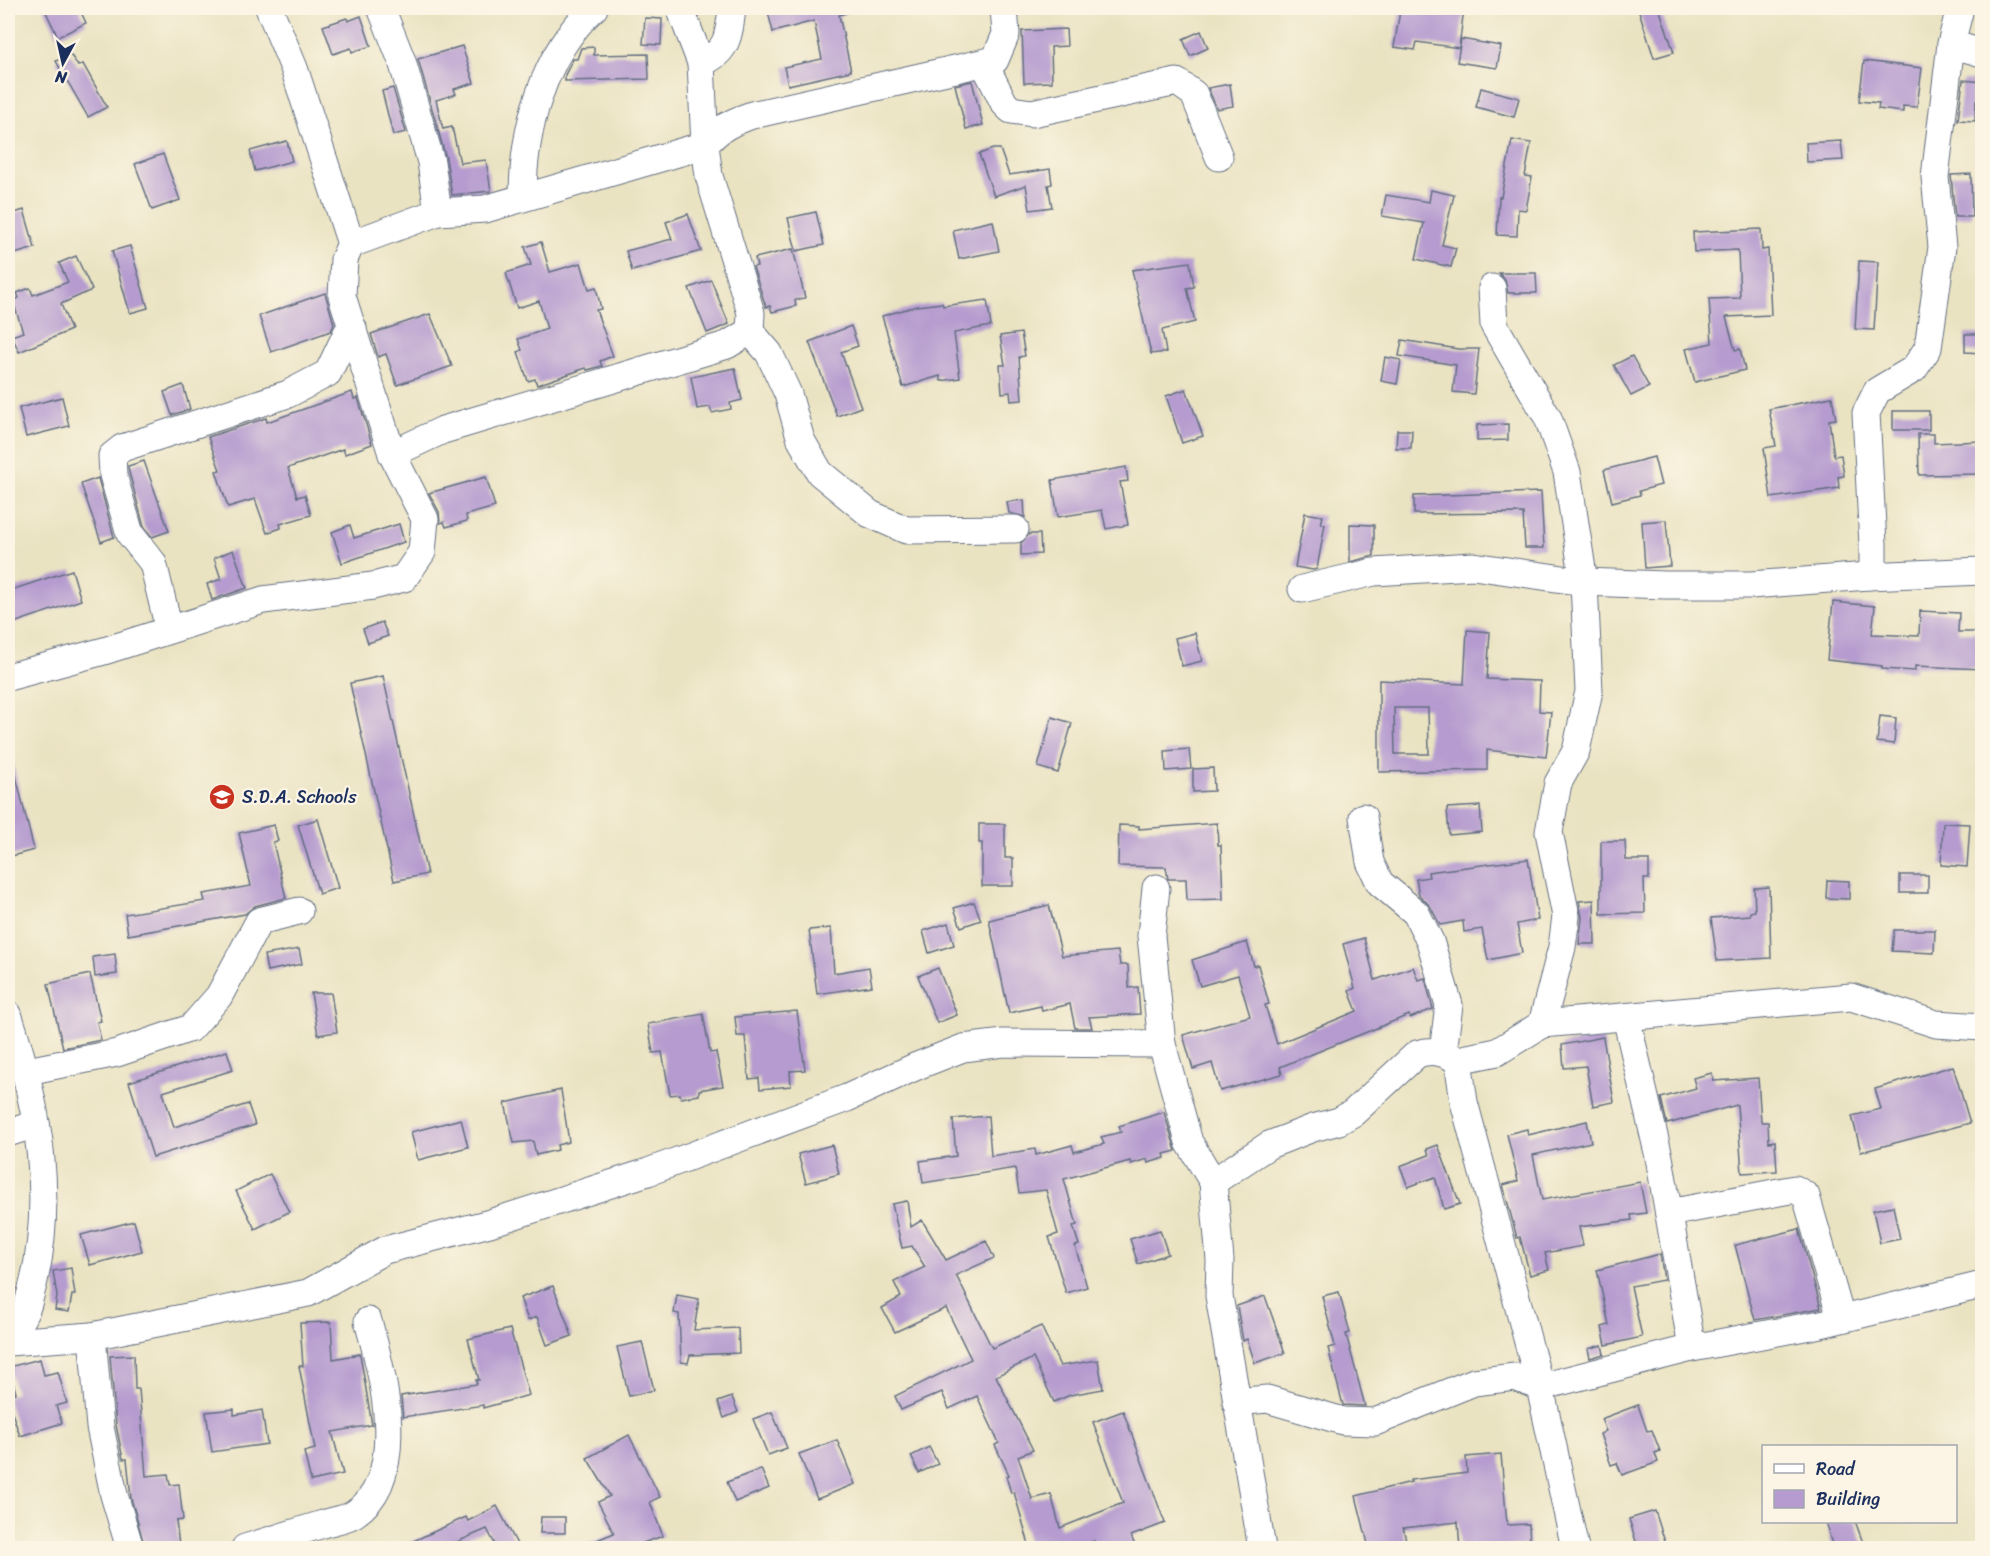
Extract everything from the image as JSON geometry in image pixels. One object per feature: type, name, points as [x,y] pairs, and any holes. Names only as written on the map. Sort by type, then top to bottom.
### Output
[{"type":"street","points":[[8,677],[104,651],[263,600],[373,586],[404,578],[422,552],[425,519],[392,454],[342,296],[344,259],[351,244],[294,68],[269,8]]},
{"type":"street","points":[[381,8],[402,61],[431,162],[438,212]]},
{"type":"street","points":[[523,197],[523,160],[539,93],[569,32],[594,8]]},
{"type":"street","points":[[680,8],[701,63],[708,176],[751,312],[750,331],[769,353],[788,394],[801,440],[820,473],[870,514],[906,530],[1015,529]]},
{"type":"street","points":[[701,63],[717,57],[725,45],[732,8]]},
{"type":"street","points":[[351,244],[438,212],[485,208],[705,145],[725,125],[752,115],[995,60],[1002,50],[1006,34],[1004,8]]},
{"type":"street","points":[[1868,576],[1873,565],[1873,545],[1866,413],[1877,391],[1914,369],[1928,348],[1942,247],[1935,177],[1951,44],[1960,8]]},
{"type":"street","points":[[1951,44],[1983,53]]},
{"type":"street","points":[[984,63],[1004,103],[1011,110],[1032,113],[1177,82],[1194,94],[1219,158]]},
{"type":"street","points":[[1492,288],[1494,325],[1548,418],[1567,472],[1584,582],[1589,691],[1576,751],[1558,783],[1549,832],[1566,916],[1562,947],[1542,1024]]},
{"type":"street","points":[[169,629],[153,563],[130,534],[112,475],[112,456],[122,448],[288,394],[328,373],[335,363],[343,339],[353,328]]},
{"type":"street","points":[[392,454],[442,430],[727,345],[750,331]]},
{"type":"street","points":[[1302,589],[1374,572],[1473,566],[1584,582],[1751,585],[1868,576],[1983,571]]},
{"type":"street","points":[[1363,817],[1370,862],[1380,882],[1416,913],[1430,941],[1449,1005],[1450,1056],[1540,1387],[1575,1548]]},
{"type":"street","points":[[1156,888],[1151,936],[1162,1044],[1189,1142],[1213,1182],[1220,1260],[1219,1296],[1262,1548]]},
{"type":"street","points":[[27,1071],[117,1053],[191,1028],[219,996],[259,921],[299,911]]},
{"type":"street","points":[[1213,1182],[1269,1145],[1346,1117],[1417,1054],[1430,1050],[1450,1056],[1497,1052],[1542,1024],[1851,997],[1936,1024],[1983,1027]]},
{"type":"street","points":[[8,1014],[27,1071],[44,1178],[39,1250],[29,1302],[8,1341]]},
{"type":"street","points":[[1626,1017],[1659,1157],[1692,1348]]},
{"type":"street","points":[[8,1341],[92,1335],[308,1293],[385,1250],[490,1223],[648,1172],[847,1098],[963,1048],[1004,1043],[1162,1044]]},
{"type":"street","points":[[8,1133],[36,1124]]},
{"type":"street","points":[[1669,1213],[1795,1189],[1806,1196],[1841,1318]]},
{"type":"street","points":[[1236,1402],[1267,1400],[1343,1421],[1375,1422],[1474,1382],[1515,1377],[1540,1387],[1692,1348],[1983,1286]]},
{"type":"street","points":[[244,1548],[353,1515],[375,1492],[387,1454],[387,1414],[381,1364],[368,1321]]},
{"type":"street","points":[[92,1335],[100,1427],[114,1495],[130,1548]]},
{"type":"building","points":[[44,8],[79,8],[86,23],[58,37]]},
{"type":"building","points":[[767,8],[846,8],[846,13],[839,15],[851,71],[788,85],[784,67],[822,59],[814,21],[773,32]]},
{"type":"building","points":[[1422,8],[1464,8],[1459,48],[1417,42],[1415,50],[1394,47],[1400,11],[1421,14]]},
{"type":"building","points":[[1638,8],[1659,8],[1674,52],[1654,58]]},
{"type":"building","points":[[361,16],[371,46],[352,52],[351,48],[333,54],[323,26]]},
{"type":"building","points":[[645,18],[662,19],[661,45],[643,44]]},
{"type":"building","points":[[1066,29],[1067,46],[1051,47],[1052,82],[1024,83],[1022,31]]},
{"type":"building","points":[[1201,31],[1208,48],[1190,56],[1183,39]]},
{"type":"building","points":[[1461,39],[1501,46],[1497,68],[1457,62]]},
{"type":"building","points":[[462,46],[474,83],[454,89],[456,94],[436,100],[443,129],[452,127],[460,163],[486,160],[491,191],[452,195],[446,158],[418,59]]},
{"type":"building","points":[[594,47],[594,55],[648,54],[649,79],[565,81],[565,75],[573,59],[577,59],[581,48]]},
{"type":"building","points":[[70,54],[78,66],[83,64],[107,107],[88,117],[56,61]]},
{"type":"building","points":[[1864,61],[1922,68],[1917,107],[1903,106],[1903,112],[1878,109],[1879,103],[1859,101]]},
{"type":"building","points":[[1963,80],[1983,82],[1983,102],[1976,101],[1975,121],[1958,120]]},
{"type":"building","points":[[972,81],[983,125],[966,129],[955,85]]},
{"type":"building","points":[[1230,84],[1233,106],[1217,109],[1208,88]]},
{"type":"building","points":[[393,88],[406,132],[393,135],[382,91]]},
{"type":"building","points":[[1481,88],[1519,98],[1514,117],[1476,107]]},
{"type":"building","points":[[1512,140],[1531,143],[1525,176],[1532,177],[1526,210],[1518,209],[1517,236],[1497,235],[1499,197],[1501,197]]},
{"type":"building","points":[[287,141],[292,161],[255,171],[250,151]]},
{"type":"building","points":[[1841,141],[1843,160],[1807,162],[1806,143]]},
{"type":"building","points":[[1000,149],[1009,175],[1050,169],[1052,184],[1048,185],[1052,207],[1030,210],[1026,185],[994,196],[979,154]]},
{"type":"building","points":[[163,154],[180,200],[152,210],[135,164]]},
{"type":"building","points":[[1971,174],[1972,217],[1955,217],[1951,175]]},
{"type":"building","points":[[1431,190],[1454,195],[1442,245],[1456,248],[1451,267],[1416,259],[1424,223],[1382,216],[1386,195],[1429,202]]},
{"type":"building","points":[[24,210],[35,248],[8,256],[8,215]]},
{"type":"building","points":[[816,212],[824,245],[796,251],[788,218]]},
{"type":"building","points":[[688,214],[701,251],[632,271],[626,251],[672,239],[666,222]]},
{"type":"building","points":[[993,221],[999,251],[959,259],[953,230]]},
{"type":"building","points":[[1761,229],[1762,250],[1768,249],[1771,315],[1726,317],[1735,350],[1740,349],[1745,370],[1695,382],[1686,349],[1712,343],[1709,299],[1740,298],[1738,250],[1694,252],[1693,232]]},
{"type":"building","points":[[541,242],[550,272],[581,263],[589,289],[596,287],[601,309],[596,310],[613,356],[600,361],[602,366],[587,370],[586,368],[537,385],[535,379],[528,381],[518,352],[522,350],[518,339],[547,329],[539,301],[517,308],[506,273],[531,265],[525,247]]},
{"type":"building","points":[[130,246],[148,308],[130,313],[112,251]]},
{"type":"building","points":[[793,249],[805,298],[795,300],[796,306],[772,312],[770,306],[766,307],[753,267],[757,266],[755,258]]},
{"type":"building","points":[[76,256],[92,290],[61,304],[71,330],[19,352],[12,336],[23,332],[13,301],[19,298],[17,293],[30,288],[33,295],[68,282],[59,263]]},
{"type":"building","points":[[1859,261],[1878,262],[1874,330],[1855,329]]},
{"type":"building","points":[[1190,262],[1194,287],[1187,288],[1195,322],[1162,330],[1166,352],[1151,354],[1132,270]]},
{"type":"building","points":[[1499,273],[1536,273],[1537,293],[1508,293],[1505,280]]},
{"type":"building","points":[[711,280],[729,324],[707,333],[689,288]]},
{"type":"building","points":[[325,293],[334,324],[331,331],[271,352],[259,316]]},
{"type":"building","points":[[987,300],[991,326],[954,333],[960,378],[941,381],[940,376],[903,387],[882,316],[917,306],[942,303],[943,306]]},
{"type":"building","points":[[430,314],[452,366],[397,385],[386,354],[378,357],[371,334]]},
{"type":"building","points":[[851,326],[858,346],[841,352],[861,407],[837,416],[809,342]]},
{"type":"building","points":[[1021,333],[1025,356],[1019,357],[1022,400],[1011,401],[1010,392],[1002,393],[1000,365],[1005,365],[1000,336]]},
{"type":"building","points":[[1965,334],[1983,334],[1983,353],[1965,352]]},
{"type":"building","points":[[1402,340],[1458,349],[1479,349],[1474,394],[1453,392],[1456,365],[1399,356]]},
{"type":"building","points":[[1632,356],[1649,387],[1631,396],[1614,365]]},
{"type":"building","points":[[1385,357],[1401,360],[1397,384],[1381,381]]},
{"type":"building","points":[[735,368],[742,400],[730,403],[731,409],[712,413],[710,407],[697,409],[691,377]]},
{"type":"building","points":[[183,385],[190,409],[172,415],[164,392]]},
{"type":"building","points":[[1186,389],[1203,436],[1182,443],[1166,396]]},
{"type":"building","points":[[352,392],[354,399],[358,398],[372,444],[345,454],[343,449],[288,468],[297,497],[305,495],[311,515],[280,524],[281,528],[267,533],[255,499],[228,507],[216,471],[220,470],[208,437],[266,418],[267,422]]},
{"type":"building","points":[[62,397],[69,426],[26,437],[19,408]]},
{"type":"building","points":[[1832,397],[1836,419],[1829,420],[1834,456],[1841,455],[1844,476],[1838,477],[1839,488],[1771,498],[1764,448],[1776,446],[1769,409]]},
{"type":"building","points":[[1893,411],[1929,411],[1929,430],[1893,430]]},
{"type":"building","points":[[1508,424],[1508,440],[1477,441],[1477,425]]},
{"type":"building","points":[[1397,430],[1412,430],[1411,448],[1396,448]]},
{"type":"building","points":[[1918,434],[1934,434],[1934,443],[1983,441],[1983,474],[1919,475]]},
{"type":"building","points":[[1654,457],[1661,485],[1639,491],[1640,495],[1612,502],[1604,470]]},
{"type":"building","points":[[144,461],[169,531],[152,537],[144,527],[128,466]]},
{"type":"building","points":[[1126,467],[1128,481],[1120,482],[1128,525],[1106,529],[1102,510],[1058,517],[1052,480]]},
{"type":"building","points":[[486,477],[495,507],[466,515],[467,521],[446,527],[444,522],[440,523],[439,512],[429,493]]},
{"type":"building","points":[[98,478],[114,537],[101,542],[81,484]]},
{"type":"building","points":[[1541,492],[1544,548],[1525,548],[1523,513],[1414,514],[1414,496]]},
{"type":"building","points":[[1024,500],[1025,517],[1009,513],[1007,502]]},
{"type":"building","points":[[1305,513],[1323,516],[1321,524],[1325,524],[1317,569],[1313,570],[1295,567]]},
{"type":"building","points":[[1666,520],[1670,566],[1645,568],[1642,522]]},
{"type":"building","points":[[399,524],[404,542],[342,563],[332,532],[350,525],[354,538]]},
{"type":"building","points":[[1350,524],[1374,525],[1374,556],[1350,562]]},
{"type":"building","points":[[1029,534],[1040,534],[1041,554],[1021,555],[1021,543]]},
{"type":"building","points":[[233,550],[247,588],[212,600],[207,584],[221,579],[214,558]]},
{"type":"building","points":[[72,570],[81,600],[8,625],[8,591]]},
{"type":"building","points":[[1833,602],[1875,606],[1872,634],[1919,636],[1920,611],[1959,613],[1958,632],[1983,632],[1983,669],[1915,666],[1915,671],[1882,669],[1882,666],[1827,660]]},
{"type":"building","points":[[382,622],[388,636],[368,643],[363,629]]},
{"type":"building","points":[[1467,630],[1490,632],[1487,679],[1540,681],[1539,711],[1551,712],[1546,757],[1487,750],[1487,770],[1379,772],[1379,680],[1464,684]],"holes":[[[1394,708],[1428,708],[1429,754],[1395,754]]]},
{"type":"building","points":[[1195,633],[1202,661],[1182,666],[1175,638]]},
{"type":"building","points":[[383,676],[427,874],[394,881],[350,683]]},
{"type":"building","points":[[1880,716],[1896,718],[1894,744],[1877,742]]},
{"type":"building","points":[[1052,717],[1072,723],[1058,773],[1038,767]]},
{"type":"building","points":[[1189,749],[1191,769],[1166,771],[1165,751]]},
{"type":"building","points":[[13,764],[34,850],[8,857],[8,765]]},
{"type":"building","points":[[1213,768],[1214,791],[1193,792],[1193,769]]},
{"type":"building","points":[[1480,806],[1482,832],[1449,835],[1447,808]]},
{"type":"building","points":[[318,819],[338,888],[319,894],[298,825]]},
{"type":"building","points":[[1217,823],[1218,845],[1221,845],[1223,899],[1187,900],[1186,879],[1168,879],[1166,867],[1118,866],[1119,825],[1139,826],[1139,829]]},
{"type":"building","points":[[1943,823],[1970,824],[1967,867],[1941,865]]},
{"type":"building","points":[[979,824],[1005,824],[1005,858],[1013,858],[1013,886],[982,886],[982,843],[979,843]]},
{"type":"building","points":[[274,825],[278,841],[273,842],[286,898],[255,906],[245,914],[128,935],[125,914],[205,901],[203,894],[251,886],[239,833]]},
{"type":"building","points":[[1601,841],[1625,841],[1626,860],[1649,860],[1649,879],[1644,879],[1645,913],[1601,914]]},
{"type":"building","points":[[1528,859],[1538,920],[1517,924],[1522,953],[1488,960],[1482,929],[1464,932],[1463,921],[1440,925],[1430,906],[1419,895],[1416,879],[1429,877],[1428,872]]},
{"type":"building","points":[[1900,875],[1928,875],[1928,893],[1900,893]]},
{"type":"building","points":[[1827,880],[1849,881],[1849,899],[1826,898]]},
{"type":"building","points":[[1769,887],[1771,958],[1717,961],[1711,918],[1750,915],[1750,912],[1755,911],[1754,888]]},
{"type":"building","points":[[1594,900],[1595,944],[1579,944],[1582,918],[1579,901]]},
{"type":"building","points":[[974,902],[981,920],[961,927],[954,908]]},
{"type":"building","points":[[1049,905],[1062,956],[1118,951],[1120,965],[1128,965],[1129,988],[1138,987],[1140,1014],[1089,1017],[1092,1028],[1075,1028],[1070,1004],[1042,1011],[1041,1006],[1009,1013],[989,920]]},
{"type":"building","points":[[948,923],[954,945],[929,953],[923,931]]},
{"type":"building","points":[[831,928],[834,973],[869,967],[872,986],[817,994],[809,930]]},
{"type":"building","points":[[1894,930],[1935,930],[1934,953],[1892,951]]},
{"type":"building","points":[[1364,938],[1375,980],[1413,967],[1418,980],[1425,978],[1433,1009],[1410,1018],[1409,1015],[1280,1067],[1282,1074],[1220,1091],[1212,1063],[1193,1069],[1183,1035],[1250,1016],[1238,975],[1200,986],[1192,960],[1247,942],[1254,966],[1258,965],[1269,1004],[1265,1005],[1277,1044],[1357,1011],[1349,991],[1355,988],[1343,944]]},
{"type":"building","points":[[299,949],[302,964],[267,971],[264,955]]},
{"type":"building","points":[[115,954],[117,974],[95,977],[93,957]]},
{"type":"building","points":[[938,968],[957,1015],[937,1023],[918,976]]},
{"type":"building","points":[[90,974],[101,1021],[97,1022],[101,1040],[63,1048],[48,984]]},
{"type":"building","points":[[311,993],[331,993],[337,1032],[318,1035]]},
{"type":"building","points":[[797,1011],[805,1070],[790,1071],[791,1086],[760,1089],[759,1078],[749,1079],[745,1036],[737,1036],[735,1017]]},
{"type":"building","points":[[703,1014],[710,1053],[716,1052],[723,1086],[699,1090],[699,1095],[681,1098],[680,1094],[670,1095],[662,1052],[653,1053],[648,1024]]},
{"type":"building","points":[[1603,1037],[1614,1102],[1593,1106],[1586,1066],[1564,1068],[1562,1045]]},
{"type":"building","points":[[227,1051],[233,1070],[163,1092],[174,1127],[248,1104],[255,1125],[153,1157],[129,1082]]},
{"type":"building","points":[[1953,1066],[1970,1123],[1861,1152],[1852,1116],[1881,1109],[1875,1089]]},
{"type":"building","points":[[1712,1073],[1714,1081],[1758,1078],[1761,1122],[1768,1122],[1769,1142],[1775,1141],[1777,1171],[1742,1173],[1737,1105],[1667,1124],[1661,1098],[1696,1088],[1693,1078]]},
{"type":"building","points":[[561,1090],[569,1142],[557,1145],[558,1150],[536,1155],[533,1141],[514,1143],[505,1103]]},
{"type":"building","points":[[1164,1112],[1176,1151],[1164,1154],[1165,1158],[1148,1163],[1147,1159],[1131,1164],[1130,1161],[1064,1179],[1077,1225],[1073,1226],[1079,1245],[1075,1246],[1087,1287],[1066,1293],[1049,1237],[1058,1234],[1046,1190],[1019,1193],[1015,1168],[923,1183],[920,1161],[956,1156],[953,1119],[988,1116],[991,1156],[1035,1149],[1036,1155],[1072,1145],[1074,1152],[1104,1144],[1101,1137],[1121,1132],[1119,1126]]},
{"type":"building","points":[[461,1119],[468,1147],[418,1160],[411,1132]]},
{"type":"building","points":[[1587,1121],[1591,1142],[1533,1155],[1542,1200],[1640,1182],[1646,1213],[1631,1215],[1632,1220],[1579,1227],[1583,1246],[1545,1253],[1549,1270],[1530,1275],[1520,1237],[1517,1238],[1503,1185],[1518,1181],[1507,1134],[1527,1129],[1528,1135]]},
{"type":"building","points":[[832,1145],[839,1174],[806,1183],[798,1154]]},
{"type":"building","points":[[1438,1145],[1460,1204],[1444,1209],[1435,1177],[1408,1187],[1400,1166],[1429,1155],[1427,1149]]},
{"type":"building","points":[[270,1174],[289,1212],[255,1229],[236,1191]]},
{"type":"building","points":[[907,1201],[911,1227],[922,1220],[946,1260],[986,1241],[994,1258],[956,1275],[992,1348],[1041,1326],[1060,1366],[1098,1360],[1103,1389],[1070,1395],[1054,1402],[1033,1358],[996,1376],[1033,1450],[1018,1456],[1032,1499],[1051,1494],[1060,1528],[1123,1503],[1093,1422],[1123,1411],[1165,1523],[1131,1536],[1136,1548],[1097,1548],[1094,1541],[1076,1548],[1030,1548],[1014,1492],[1011,1493],[1006,1476],[1009,1475],[995,1445],[999,1443],[977,1396],[949,1409],[942,1392],[901,1410],[895,1396],[971,1359],[946,1308],[895,1332],[882,1308],[901,1297],[894,1282],[925,1267],[912,1246],[902,1248],[892,1204]]},
{"type":"building","points":[[1893,1206],[1900,1239],[1880,1243],[1873,1210]]},
{"type":"building","points":[[134,1221],[142,1251],[90,1265],[81,1235]]},
{"type":"building","points":[[1799,1229],[1821,1308],[1755,1320],[1735,1245]]},
{"type":"building","points":[[1160,1230],[1168,1254],[1138,1264],[1130,1239]]},
{"type":"building","points":[[1660,1254],[1664,1280],[1631,1286],[1642,1337],[1606,1345],[1602,1327],[1609,1325],[1597,1270]]},
{"type":"building","points":[[71,1268],[75,1295],[72,1295],[69,1312],[55,1310],[57,1296],[53,1271]]},
{"type":"building","points":[[553,1286],[572,1336],[547,1345],[537,1317],[528,1320],[520,1298]]},
{"type":"building","points":[[1339,1292],[1350,1333],[1346,1334],[1365,1406],[1343,1405],[1328,1348],[1335,1346],[1322,1296]]},
{"type":"building","points":[[677,1295],[699,1299],[694,1330],[738,1328],[739,1353],[690,1355],[688,1363],[681,1362],[679,1314],[674,1313]]},
{"type":"building","points":[[1265,1296],[1285,1353],[1255,1363],[1247,1339],[1243,1341],[1237,1306]]},
{"type":"building","points":[[331,1322],[333,1359],[360,1354],[372,1425],[332,1432],[343,1474],[311,1481],[304,1452],[315,1449],[299,1366],[303,1366],[300,1323]]},
{"type":"building","points":[[510,1329],[529,1395],[483,1408],[483,1405],[403,1417],[401,1396],[477,1384],[476,1380],[479,1380],[468,1339]]},
{"type":"building","points":[[642,1342],[654,1390],[629,1396],[617,1347]]},
{"type":"building","points":[[1602,1345],[1604,1354],[1590,1358],[1588,1349]]},
{"type":"building","points":[[134,1355],[135,1389],[139,1389],[146,1476],[168,1474],[170,1485],[179,1484],[183,1520],[176,1521],[179,1545],[145,1548],[131,1498],[127,1459],[123,1459],[116,1425],[110,1356]]},
{"type":"building","points":[[40,1359],[44,1375],[58,1372],[67,1403],[56,1406],[62,1423],[20,1436],[8,1401],[8,1396],[16,1393],[9,1367]]},
{"type":"building","points":[[732,1397],[738,1412],[724,1418],[718,1402]]},
{"type":"building","points":[[1638,1405],[1647,1431],[1652,1430],[1660,1451],[1655,1453],[1658,1462],[1622,1475],[1617,1463],[1611,1465],[1600,1434],[1606,1431],[1601,1419]]},
{"type":"building","points":[[234,1409],[234,1415],[262,1410],[267,1444],[212,1452],[206,1412]]},
{"type":"building","points":[[772,1412],[787,1448],[768,1455],[753,1419]]},
{"type":"building","points":[[629,1435],[660,1497],[650,1502],[663,1536],[628,1548],[577,1548],[614,1533],[598,1502],[610,1496],[587,1458]]},
{"type":"building","points":[[837,1440],[855,1484],[817,1499],[799,1454]]},
{"type":"building","points":[[929,1447],[938,1464],[919,1473],[911,1456]]},
{"type":"building","points":[[1501,1454],[1507,1525],[1529,1524],[1530,1546],[1460,1548],[1458,1522],[1403,1528],[1408,1548],[1369,1548],[1356,1496],[1411,1482],[1410,1480],[1467,1473],[1466,1457]]},
{"type":"building","points":[[761,1469],[769,1488],[735,1502],[727,1482]]},
{"type":"building","points":[[497,1506],[519,1548],[497,1548],[487,1529],[443,1548],[398,1548],[466,1517],[468,1521]]},
{"type":"building","points":[[1655,1511],[1667,1548],[1638,1548],[1629,1519]]},
{"type":"building","points":[[541,1517],[565,1517],[565,1533],[540,1533]]},
{"type":"building","points":[[1826,1523],[1856,1523],[1865,1548],[1833,1548]]},
{"type":"place","name":"S.D.A. Schools","points":[[222,797]]}]
